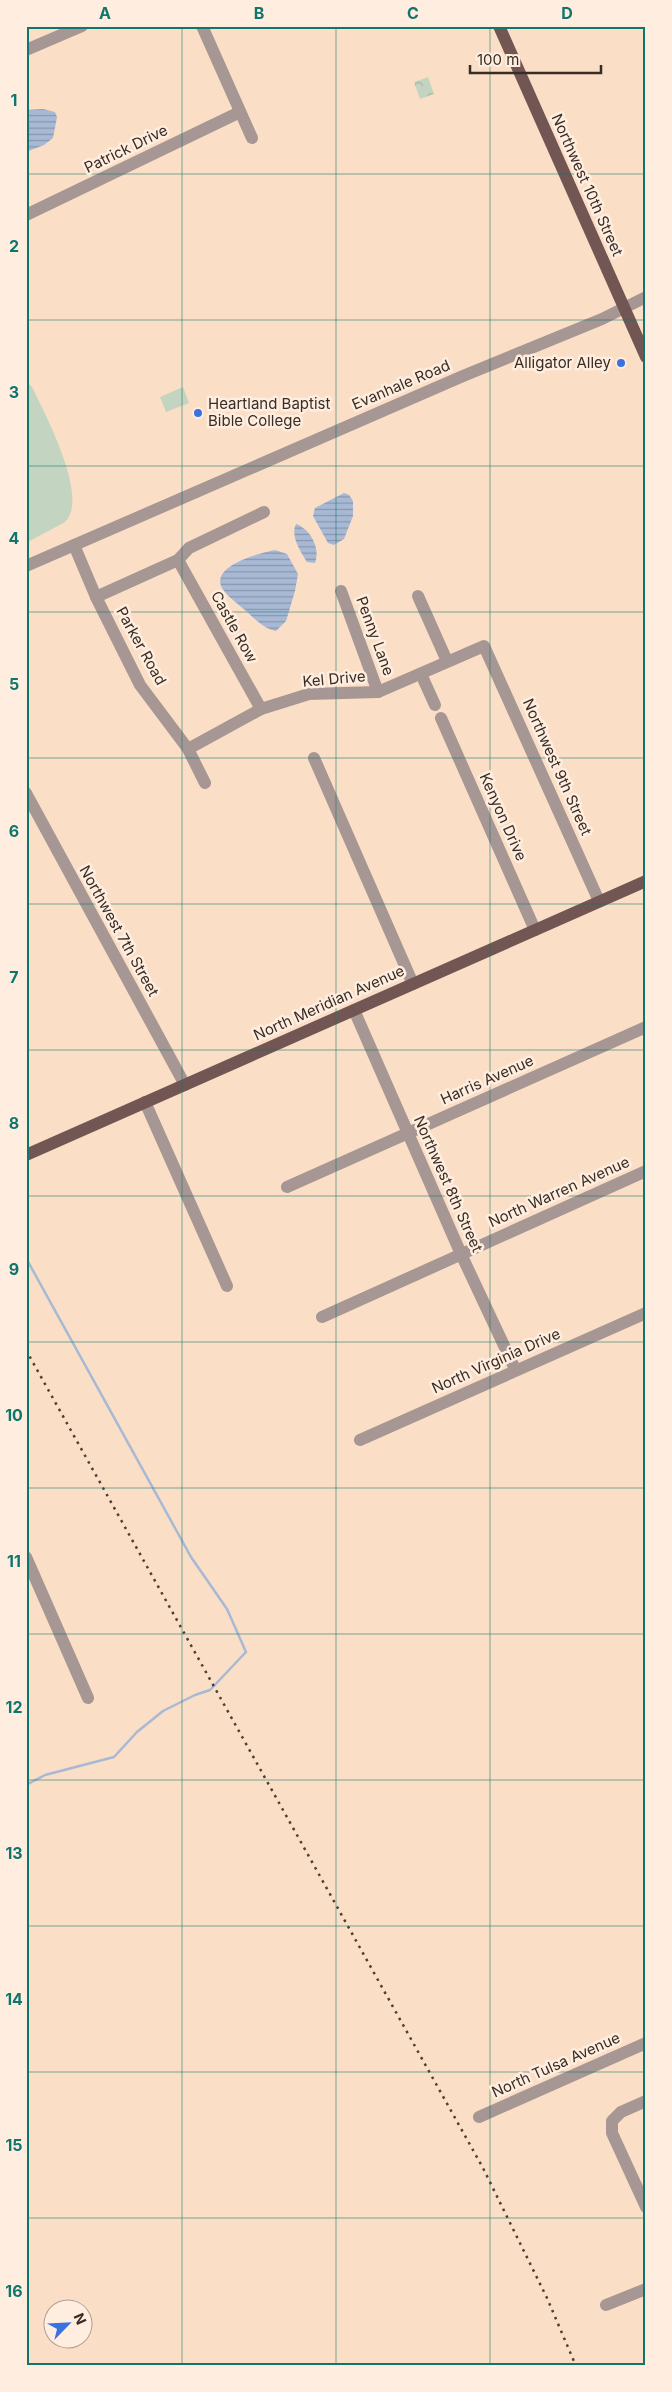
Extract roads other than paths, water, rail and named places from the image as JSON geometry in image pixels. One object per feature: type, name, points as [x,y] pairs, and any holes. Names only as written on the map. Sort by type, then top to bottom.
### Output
[{"type":"main road","name":"Northwest 10th Street","points":[[499,26],[646,357]]},
{"type":"main road","name":"North Meridian Avenue","points":[[26,1155],[646,881]]},
{"type":"street","points":[[26,50],[62,30],[82,26]]},
{"type":"street","points":[[202,26],[252,138]]},
{"type":"street","name":"Patrick Drive","points":[[26,215],[240,112]]},
{"type":"street","name":"Evanhale Road","points":[[26,566],[646,297]]},
{"type":"street","points":[[96,597],[178,560],[189,548],[264,512]]},
{"type":"street","name":"Parker Road","points":[[74,545],[96,597],[140,684],[188,748],[204,784]]},
{"type":"street","name":"Castle Row","points":[[178,560],[261,709]]},
{"type":"street","name":"Penny Lane","points":[[341,591],[378,692]]},
{"type":"street","points":[[418,596],[447,661]]},
{"type":"street","name":"Kel Drive","points":[[188,748],[261,709],[309,694],[378,692],[484,646]]},
{"type":"street","name":"Northwest 9th Street","points":[[484,646],[599,901]]},
{"type":"street","points":[[421,674],[435,705]]},
{"type":"street","name":"Kenyon Drive","points":[[441,718],[536,930]]},
{"type":"street","points":[[314,758],[412,984]]},
{"type":"street","name":"Northwest 7th Street","points":[[26,793],[185,1085]]},
{"type":"street","name":"Northwest 8th Street","points":[[354,1010],[461,1254],[515,1369]]},
{"type":"street","name":"Harris Avenue","points":[[287,1187],[646,1027]]},
{"type":"street","points":[[145,1102],[227,1286]]},
{"type":"street","name":"North Warren Avenue","points":[[322,1317],[646,1171]]},
{"type":"street","name":"North Virginia Drive","points":[[360,1440],[515,1369],[646,1313]]},
{"type":"street","points":[[26,1557],[88,1698]]},
{"type":"street","name":"North Tulsa Avenue","points":[[479,2117],[646,2043]]},
{"type":"street","points":[[644,2200],[612,2133],[612,2121],[621,2112],[646,2101]]},
{"type":"street","points":[[606,2305],[646,2289]]},
{"type":"water","points":[[43,109],[55,112],[57,117],[53,138],[44,145],[26,152],[26,110]]},
{"type":"water","points":[[344,493],[349,495],[353,501],[353,516],[344,539],[334,545],[328,543],[313,516],[315,508]]},
{"type":"water","points":[[296,524],[306,530],[313,540],[317,551],[315,563],[307,562],[299,549],[294,534]]},
{"type":"water","points":[[275,550],[287,554],[298,574],[286,621],[276,631],[259,623],[230,597],[222,588],[220,580],[223,573],[239,562],[249,557]]},
{"type":"waterway","points":[[26,1258],[191,1557],[227,1609],[246,1652],[210,1690],[195,1695],[163,1711],[137,1732],[114,1757],[45,1775],[26,1785]]},
{"type":"railway","points":[[26,1350],[483,2168],[547,2298],[576,2366]]},
{"type":"place","name":"Alligator Alley","points":[[621,363]]},
{"type":"place","name":"Heartland Baptist Bible College","points":[[198,413]]}]
